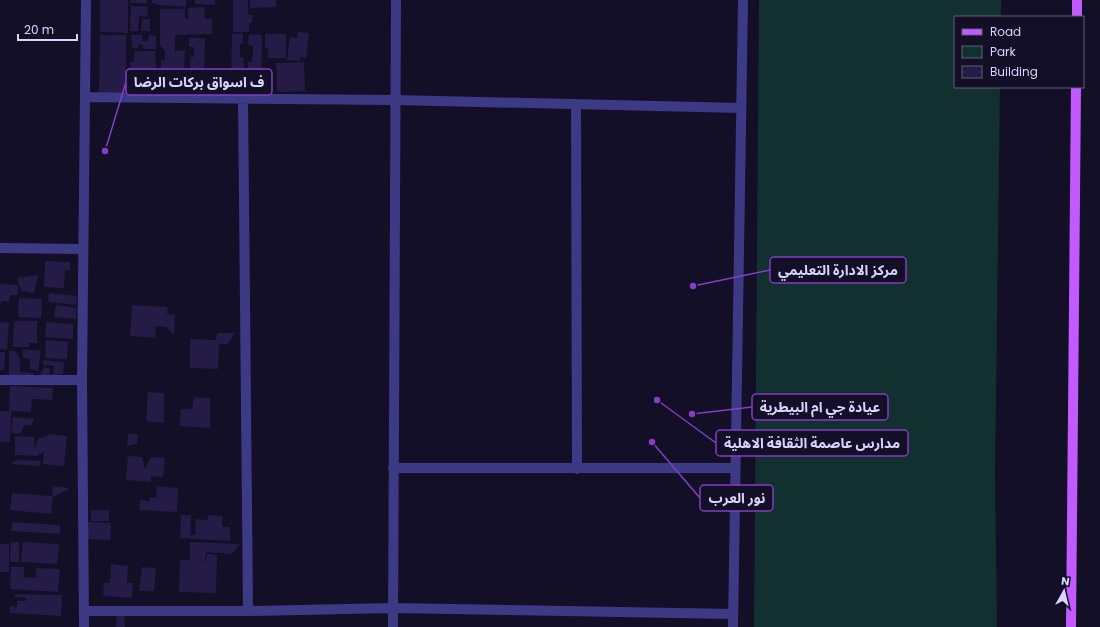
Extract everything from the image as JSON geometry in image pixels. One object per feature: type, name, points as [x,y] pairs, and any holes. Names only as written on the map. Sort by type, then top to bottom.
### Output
[{"type":"main road","points":[[1077,0],[1077,16]]},
{"type":"main road","points":[[1071,627],[1076,88]]},
{"type":"street","points":[[84,627],[82,380],[86,0]]},
{"type":"street","points":[[393,627],[396,0]]},
{"type":"street","points":[[733,627],[743,0]]},
{"type":"street","points":[[85,97],[395,100],[741,108]]},
{"type":"street","points":[[243,99],[248,611]]},
{"type":"street","points":[[576,105],[577,469]]},
{"type":"street","points":[[0,248],[83,249]]},
{"type":"street","points":[[0,380],[82,380]]},
{"type":"street","points":[[393,468],[735,468]]},
{"type":"street","points":[[84,611],[248,611],[393,608],[733,614]]},
{"type":"green space","points":[[759,0],[1001,0],[1001,16],[954,16],[954,88],[1000,88],[995,474],[997,627],[754,627]]},
{"type":"building","points":[[100,0],[128,0],[128,33],[100,32]]},
{"type":"building","points":[[130,0],[147,0],[147,3],[130,3]]},
{"type":"building","points":[[152,0],[186,0],[186,7],[158,5],[152,3]]},
{"type":"building","points":[[195,0],[215,0],[215,5],[195,4]]},
{"type":"building","points":[[233,0],[248,0],[248,15],[253,15],[252,23],[249,23],[249,32],[233,32]]},
{"type":"building","points":[[250,0],[276,0],[276,7],[250,8]]},
{"type":"building","points":[[131,6],[148,7],[147,17],[139,16],[138,31],[130,31]]},
{"type":"building","points":[[204,7],[205,19],[212,19],[212,34],[175,35],[175,51],[185,50],[184,68],[168,68],[168,83],[160,83],[161,60],[165,60],[165,51],[160,45],[160,9],[185,9],[185,19],[188,19],[188,8]]},
{"type":"building","points":[[142,19],[150,19],[150,31],[141,31]]},
{"type":"building","points":[[298,32],[309,33],[306,58],[300,57],[300,61],[287,60],[290,37],[298,38]]},
{"type":"building","points":[[232,34],[243,34],[243,44],[240,44],[240,57],[244,58],[243,86],[231,86]]},
{"type":"building","points":[[249,34],[262,35],[261,81],[248,81],[248,62],[252,62],[253,46],[248,44]]},
{"type":"building","points":[[265,34],[286,34],[286,58],[268,58],[268,48],[265,47]]},
{"type":"building","points":[[100,35],[126,35],[126,92],[99,92]]},
{"type":"building","points":[[131,35],[142,35],[142,41],[148,41],[149,35],[156,36],[156,49],[143,49],[142,44],[139,44],[138,48],[132,48]]},
{"type":"building","points":[[189,38],[205,38],[204,77],[190,77],[190,57],[194,57],[194,47],[189,47]]},
{"type":"building","points":[[134,51],[155,51],[156,70],[130,70],[130,62],[134,62]]},
{"type":"building","points":[[304,62],[305,91],[277,92],[276,63]]},
{"type":"building","points":[[45,261],[70,262],[70,270],[65,270],[64,288],[44,287]]},
{"type":"building","points":[[38,275],[34,293],[21,291],[17,278]]},
{"type":"building","points":[[0,284],[18,285],[18,295],[10,295],[9,302],[2,301],[0,305]]},
{"type":"building","points":[[49,293],[77,296],[76,305],[48,302]]},
{"type":"building","points":[[19,298],[42,299],[41,318],[18,317]]},
{"type":"building","points":[[56,305],[77,308],[76,319],[54,317]]},
{"type":"building","points":[[132,305],[168,307],[167,314],[175,315],[174,335],[167,327],[156,326],[155,338],[130,336]]},
{"type":"building","points":[[14,321],[37,321],[37,343],[29,343],[29,347],[13,347]]},
{"type":"building","points":[[0,322],[9,323],[7,350],[0,349]]},
{"type":"building","points":[[46,322],[73,324],[73,339],[45,337]]},
{"type":"building","points":[[217,333],[235,333],[228,344],[219,344],[218,369],[190,368],[190,339],[216,340]]},
{"type":"building","points":[[46,340],[68,342],[67,359],[45,358]]},
{"type":"building","points":[[23,349],[41,351],[38,371],[30,369],[30,359],[23,357]]},
{"type":"building","points":[[9,351],[15,351],[20,359],[20,372],[34,373],[34,375],[9,376]]},
{"type":"building","points":[[0,352],[5,352],[4,370],[0,370]]},
{"type":"building","points":[[43,360],[64,362],[63,374],[53,375],[54,366],[43,365]]},
{"type":"building","points":[[44,367],[50,369],[49,374],[55,376],[40,375]]},
{"type":"building","points":[[10,386],[53,388],[52,400],[32,399],[31,412],[9,411]]},
{"type":"building","points":[[148,392],[164,393],[164,423],[146,421]]},
{"type":"building","points":[[194,397],[210,398],[210,428],[179,426],[181,409],[192,409]]},
{"type":"building","points":[[0,411],[11,411],[10,442],[0,442]]},
{"type":"building","points":[[13,417],[34,419],[32,425],[24,426],[20,434],[11,433]]},
{"type":"building","points":[[50,434],[67,436],[64,466],[43,464],[44,451],[37,456],[15,455],[15,436],[34,437],[34,448],[38,439]]},
{"type":"building","points":[[128,434],[138,434],[137,444],[127,446]]},
{"type":"building","points":[[128,456],[142,457],[145,469],[151,457],[165,458],[163,477],[151,476],[151,482],[126,480]]},
{"type":"building","points":[[16,460],[42,461],[38,466],[11,464]]},
{"type":"building","points":[[53,486],[71,488],[53,497],[51,514],[10,510],[12,493],[52,496]]},
{"type":"building","points":[[157,486],[178,488],[177,512],[139,510],[140,500],[150,501],[150,497],[156,498]]},
{"type":"building","points":[[91,510],[109,510],[109,521],[91,521]]},
{"type":"building","points":[[181,515],[191,515],[190,535],[195,535],[196,519],[208,520],[208,515],[222,516],[222,527],[230,527],[230,541],[180,538]]},
{"type":"building","points":[[12,522],[60,525],[60,534],[11,531]]},
{"type":"building","points":[[88,522],[111,523],[110,540],[88,539]]},
{"type":"building","points":[[11,542],[19,542],[19,562],[10,562]]},
{"type":"building","points":[[23,542],[59,544],[57,564],[21,562]]},
{"type":"building","points":[[190,542],[240,544],[232,554],[206,552],[205,562],[207,554],[217,555],[216,593],[179,592],[180,560],[190,560]]},
{"type":"building","points":[[0,544],[9,544],[9,572],[0,572]]},
{"type":"building","points":[[111,564],[128,566],[127,583],[133,583],[132,598],[103,596],[104,583],[110,583]]},
{"type":"building","points":[[11,567],[24,567],[24,577],[36,578],[36,568],[60,569],[58,592],[10,589]]},
{"type":"building","points":[[142,567],[156,568],[154,591],[139,591]]},
{"type":"building","points":[[15,594],[62,595],[61,616],[10,613],[10,606],[17,607],[17,601],[26,601],[26,598],[15,597]]},
{"type":"building","points":[[124,613],[125,627],[116,627],[117,614]]},
{"type":"place","name":"ف اسواق بركات الرضا","points":[[105,151]]},
{"type":"place","name":"مركز الادارة التعليمي","points":[[693,286]]},
{"type":"place","name":"مدارس عاصمة الثقافة الاهلية","points":[[657,400]]},
{"type":"place","name":"عيادة جي ام البيطرية","points":[[692,414]]},
{"type":"place","name":"نور العرب","points":[[652,442]]}]
